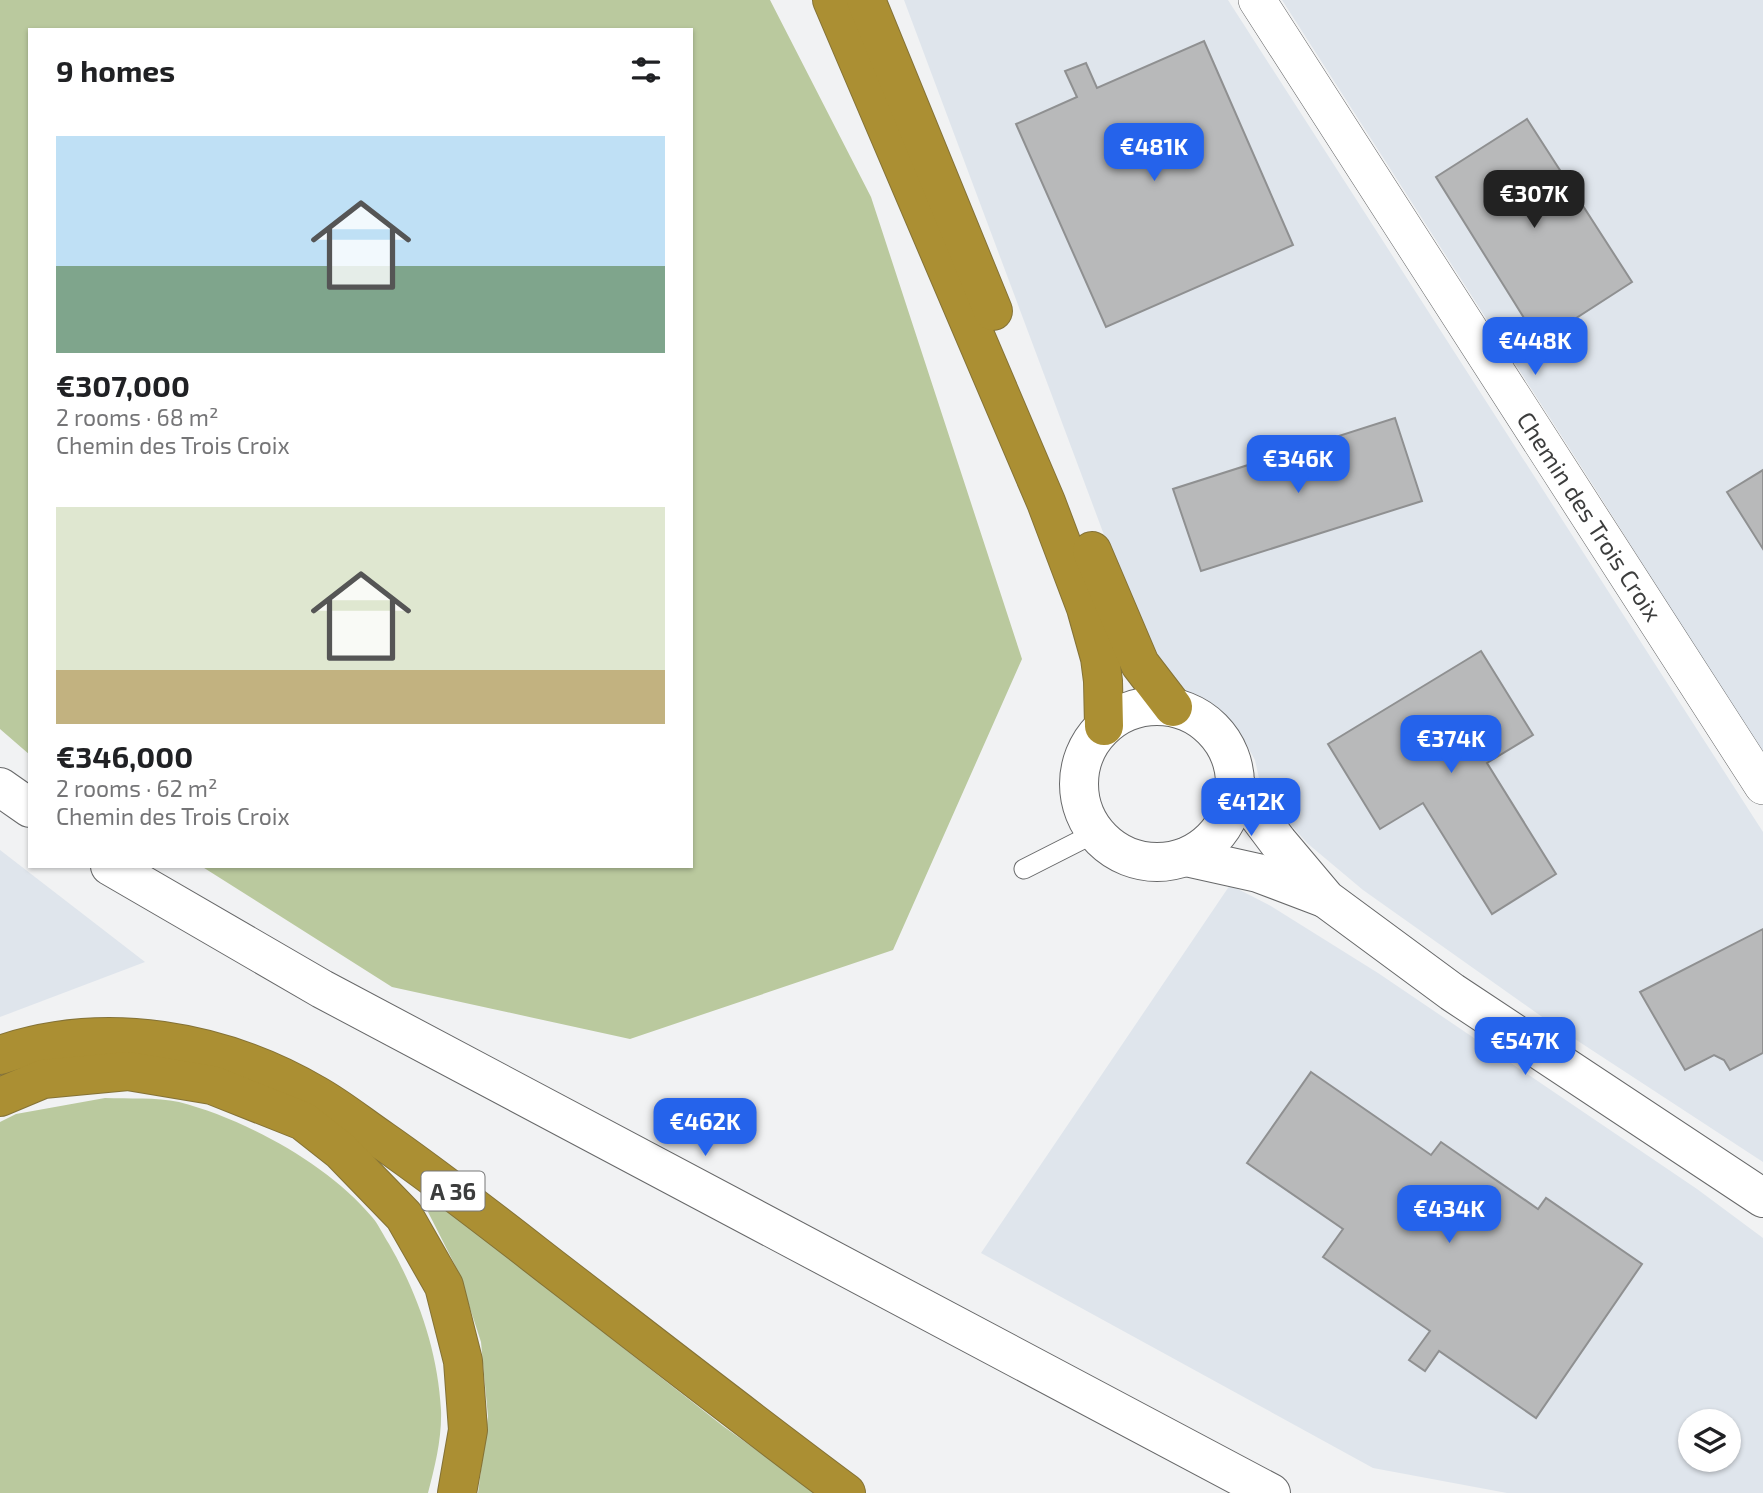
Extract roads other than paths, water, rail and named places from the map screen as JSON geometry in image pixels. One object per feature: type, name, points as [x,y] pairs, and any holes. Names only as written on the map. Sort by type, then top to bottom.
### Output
[{"type":"highway","points":[[832,0],[1046,502],[1086,608],[1100,658],[1104,726]]},
{"type":"highway","points":[[866,0],[1131,646],[1140,664],[1173,707]]},
{"type":"highway","name":"A 36","points":[[0,1055],[65,1039],[116,1036],[168,1041],[220,1053],[270,1072],[316,1095],[424,1169],[846,1493]]},
{"type":"highway","name":"A 36","points":[[0,1097],[43,1079],[128,1071],[212,1084],[303,1121],[341,1151],[404,1216],[444,1286],[463,1361],[468,1430],[457,1493]]},
{"type":"main road","points":[[1186,858],[1206,846],[1222,829],[1233,808],[1236,786],[1233,763],[1223,741],[1208,723],[1188,711],[1173,707],[1143,707],[1121,714],[1104,726],[1089,744],[1080,766],[1078,789],[1083,812],[1095,833],[1114,849],[1136,860],[1161,862],[1186,858],[1258,873],[1326,899]]},
{"type":"main road","points":[[0,786],[28,807]]},
{"type":"main road","points":[[1236,786],[1326,899],[1452,992],[1763,1198]]},
{"type":"main road","points":[[113,868],[334,996],[1271,1493]]},
{"type":"street","name":"Chemin des Trois Croix","points":[[1256,0],[1763,786]]},
{"type":"lane","points":[[1024,869],[1095,833]]}]
